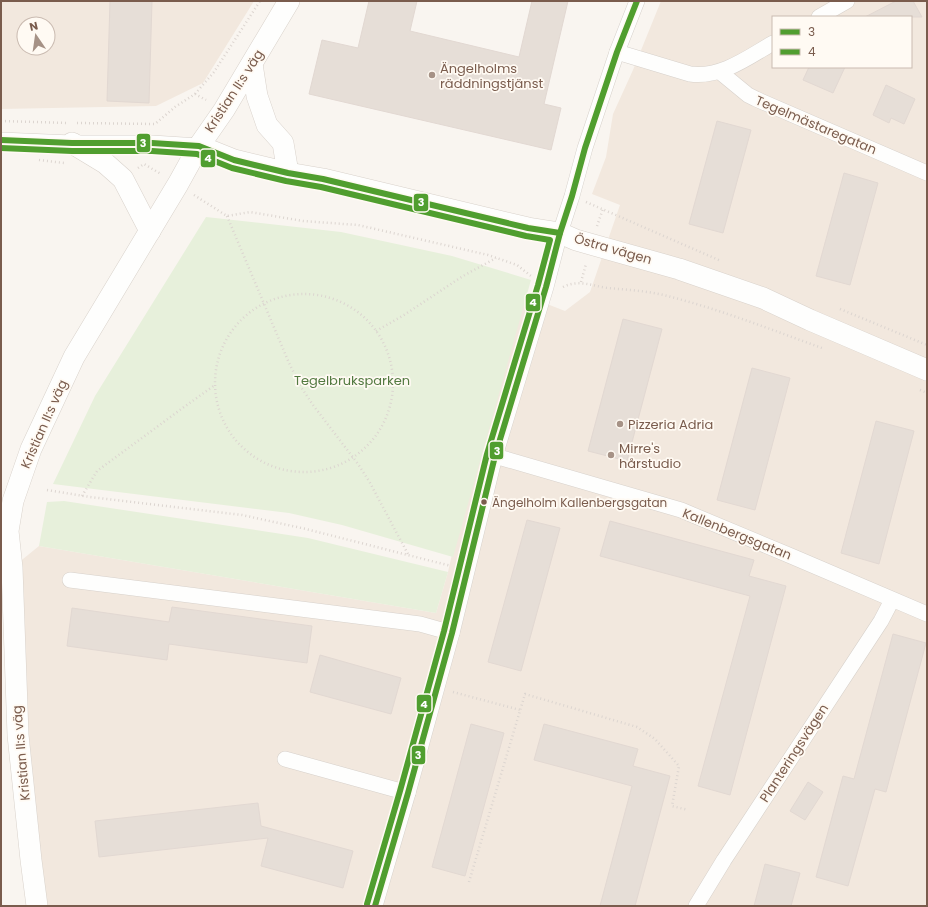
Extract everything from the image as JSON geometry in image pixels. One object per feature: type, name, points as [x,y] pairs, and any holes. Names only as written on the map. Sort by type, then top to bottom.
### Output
[{"type":"main road","name":"Kristian II:s väg","points":[[37,906],[18,735],[12,568],[8,531],[13,501],[31,450],[74,356],[178,184],[199,146],[224,110],[289,1]]},
{"type":"main road","points":[[252,64],[257,96],[267,124],[283,144],[288,173]]},
{"type":"main road","points":[[72,143],[104,163],[123,179],[150,231]]},
{"type":"main road","name":"Östra vägen","points":[[199,146],[234,160],[288,173],[323,179],[528,228],[560,233],[576,240],[679,269],[763,298],[810,320],[927,370]]},
{"type":"street","points":[[375,906],[452,633],[495,456],[546,287],[560,233],[596,110],[617,52],[638,1]]},
{"type":"street","points":[[821,16],[847,1]]},
{"type":"street","points":[[617,52],[690,74],[709,75],[720,72],[772,44]]},
{"type":"street","name":"Tegelmästaregatan","points":[[720,72],[748,95],[756,99],[927,173]]},
{"type":"street","name":"Östra vägen","points":[[1,140],[72,143],[152,143],[199,146]]},
{"type":"street","name":"Kallenbergsgatan","points":[[495,456],[681,510],[927,614]]},
{"type":"street","points":[[70,580],[420,624],[452,633]]},
{"type":"street","name":"Planteringsvägen","points":[[696,906],[724,860],[881,621],[892,600]]},
{"type":"street","points":[[286,759],[408,793]]},
{"type":"path","points":[[1,121],[155,124],[175,107],[195,94],[214,72],[260,1]]},
{"type":"path","points":[[195,94],[224,110]]},
{"type":"path","points":[[178,184],[226,216],[289,363],[301,387],[369,481],[409,556]]},
{"type":"path","points":[[226,216],[250,212],[302,221],[358,225],[496,258],[517,265],[546,287],[559,290],[568,285],[581,282],[605,287],[670,296],[709,308],[827,350]]},
{"type":"path","points":[[376,331],[462,276],[496,258]]},
{"type":"path","points":[[307,294],[340,302],[355,310],[369,323],[376,331],[387,350],[392,370],[393,389],[391,405],[385,422],[376,436],[353,458],[328,469],[313,472],[295,472],[277,468],[261,462],[247,452],[227,429],[218,407],[215,385],[218,359],[225,342],[234,328],[264,304],[276,299],[307,294]]},
{"type":"path","points":[[82,496],[97,471],[184,406],[215,385]]},
{"type":"path","points":[[914,387],[927,393]]},
{"type":"path","points":[[46,490],[82,496],[242,515],[306,529],[467,570]]},
{"type":"path","points":[[437,688],[520,710]]},
{"type":"path","points":[[469,882],[525,694],[637,727],[655,739],[678,766],[672,806],[688,810]]},
{"type":"shaded area","points":[[1,1],[254,1],[203,83],[156,106],[1,109]]},
{"type":"shaded area","points":[[661,1],[927,1],[927,906],[37,906],[12,568],[39,546],[436,613],[448,572],[461,514],[519,293],[565,311],[590,292],[620,205],[592,194],[606,157],[613,114],[633,70]]},
{"type":"green space","name":"Tegelbruksparken","points":[[206,217],[341,232],[452,256],[531,280],[453,557],[342,525],[289,513],[53,484],[95,396]]},
{"type":"green space","points":[[64,501],[308,538],[448,572],[436,613],[39,546],[47,502]]},
{"type":"building","points":[[110,1],[152,1],[149,103],[107,101]]},
{"type":"building","name":"Ängelholms räddningstjänst","points":[[369,1],[417,1],[410,31],[519,57],[532,1],[568,1],[544,104],[561,108],[551,150],[309,94],[322,40],[358,48]]},
{"type":"building","points":[[896,1],[913,1],[922,17],[912,16],[867,16]]},
{"type":"building","points":[[809,68],[845,68],[833,93],[803,80]]},
{"type":"building","points":[[886,85],[915,99],[904,124],[891,118],[889,123],[873,115]]},
{"type":"building","points":[[717,121],[751,130],[723,233],[689,224]]},
{"type":"building","points":[[844,173],[878,183],[850,285],[816,276]]},
{"type":"building","points":[[623,319],[662,329],[627,461],[588,451]]},
{"type":"building","points":[[752,368],[790,378],[755,510],[717,500]]},
{"type":"building","points":[[876,421],[914,431],[879,564],[841,553]]},
{"type":"building","points":[[527,520],[560,528],[521,671],[488,662]]},
{"type":"building","points":[[610,521],[754,560],[749,576],[786,586],[730,795],[698,786],[750,596],[600,556]]},
{"type":"building","points":[[172,607],[312,626],[307,663],[169,644],[167,660],[67,646],[72,608],[169,622]]},
{"type":"building","points":[[893,634],[926,643],[886,792],[875,789],[848,886],[816,877],[843,776],[854,779]]},
{"type":"building","points":[[320,655],[401,678],[391,714],[310,692]]},
{"type":"building","points":[[471,724],[504,733],[465,876],[432,867]]},
{"type":"building","points":[[544,724],[638,749],[633,766],[670,776],[635,906],[600,906],[632,786],[534,760]]},
{"type":"building","points":[[808,782],[823,792],[805,820],[790,811]]},
{"type":"building","points":[[258,803],[261,826],[353,851],[343,888],[261,866],[268,838],[99,857],[95,821]]},
{"type":"building","points":[[765,864],[800,873],[791,906],[754,906]]},
{"type":"transit line","name":"3","points":[[375,906],[452,633],[495,456],[546,287],[585,148],[617,52],[637,1]]},
{"type":"transit line","name":"3","points":[[1,140],[72,143],[152,143],[199,146],[234,160],[288,173],[323,179],[528,228],[560,233]]},
{"type":"transit line","name":"4","points":[[1,148],[72,151],[152,151],[197,154],[232,168],[286,181],[321,187],[526,236],[550,240],[487,454],[444,631],[367,904]]},
{"type":"place","name":"Ängelholms räddningstjänst","points":[[432,75]]},
{"type":"place","name":"Pizzeria Adria","points":[[620,424]]},
{"type":"place","name":"Mirre's hårstudio","points":[[611,455]]},
{"type":"place","name":"Ängelholm Kallenbergsgatan","points":[[484,502]]}]
